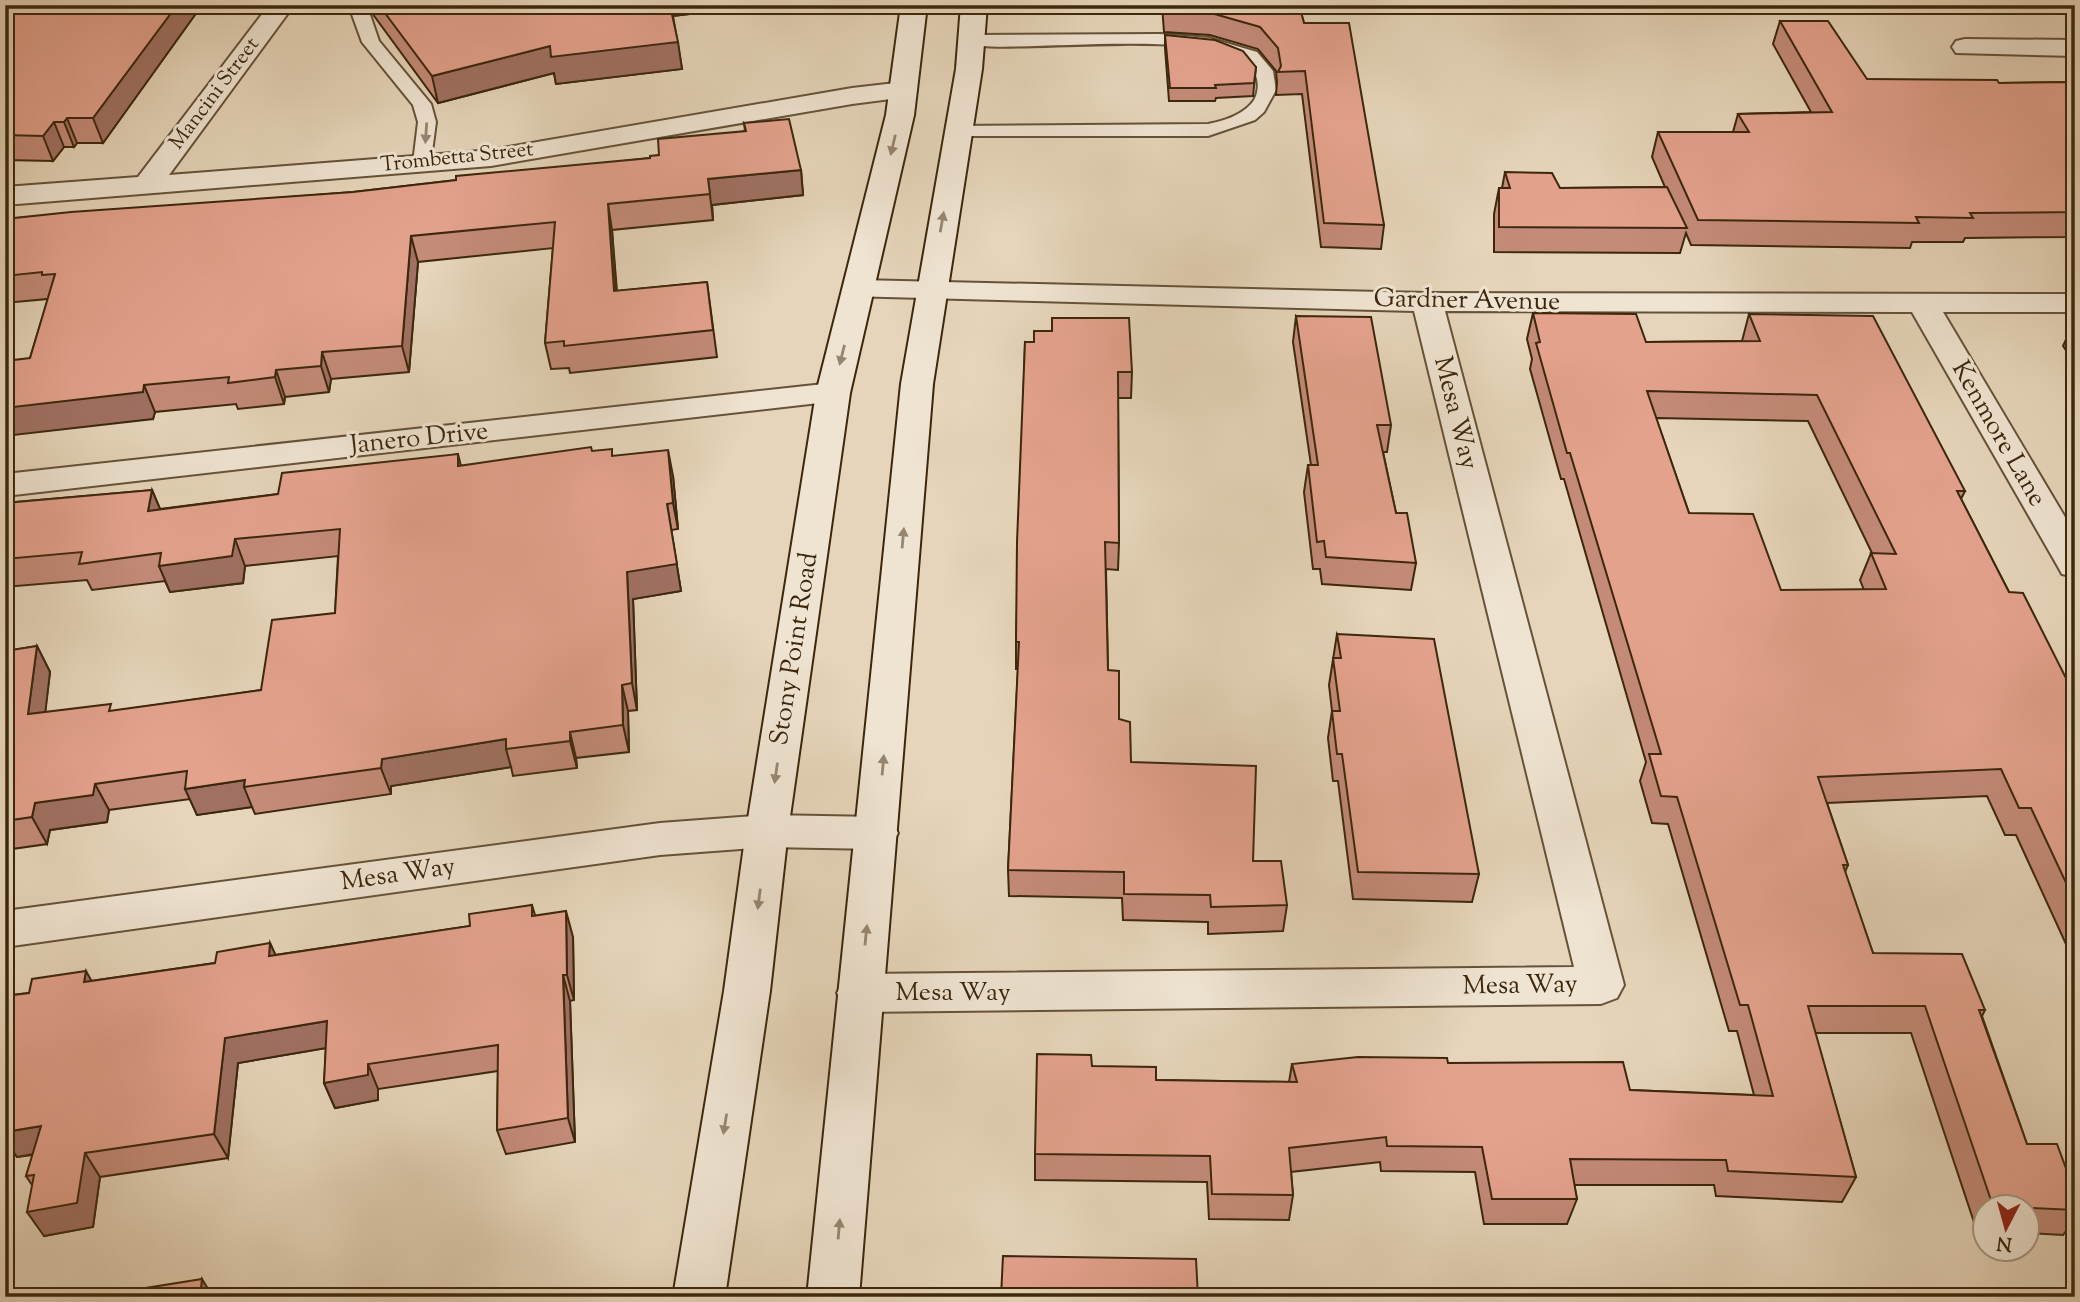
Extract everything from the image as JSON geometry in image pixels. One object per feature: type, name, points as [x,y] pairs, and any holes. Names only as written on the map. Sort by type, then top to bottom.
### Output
[{"type":"street","name":"Mancini Street","points":[[148,183],[282,5]]},
{"type":"street","name":"Stony Point Road","points":[[699,1297],[747,991],[767,831],[833,393],[904,90],[914,5]]},
{"type":"street","points":[[833,1297],[917,384],[972,40],[974,5]]},
{"type":"street","points":[[1965,47],[2075,48]]},
{"type":"street","name":"Trombetta Street","points":[[5,197],[148,183],[491,158],[852,96],[904,90]]},
{"type":"street","name":"Gardner Avenue","points":[[859,289],[1427,302],[2075,303]]},
{"type":"street","name":"Mesa Way","points":[[860,993],[1601,985],[1427,302]]},
{"type":"street","name":"Kenmore Lane","points":[[1922,303],[2075,565]]},
{"type":"street","name":"Janero Drive","points":[[5,485],[833,393]]},
{"type":"street","name":"Mesa Way","points":[[5,929],[646,841],[767,831],[877,833]]},
{"type":"lane","points":[[361,5],[359,9],[371,42],[422,104],[427,122],[423,163]]},
{"type":"lane","points":[[958,130],[1208,130],[1224,127],[1250,115],[1259,107],[1267,88],[1264,66],[1255,58],[1241,51],[1197,41],[972,40]]},
{"type":"building","points":[[5,5],[177,5],[93,118],[67,118],[64,122],[54,122],[43,136],[5,135]]},
{"type":"building","points":[[379,5],[548,5],[549,8],[581,5],[670,5],[678,42],[551,57],[550,46],[432,76]]},
{"type":"building","points":[[1164,5],[1299,5],[1304,23],[1349,23],[1384,225],[1324,223],[1305,71],[1278,72],[1281,66],[1278,48],[1260,27],[1211,13],[1165,9]]},
{"type":"building","points":[[1780,21],[1828,21],[1867,79],[2075,82],[2075,212],[1970,213],[1973,218],[1916,217],[1919,223],[1698,220],[1658,132],[1749,132],[1738,114],[1832,112]]},
{"type":"building","points":[[1165,35],[1215,40],[1243,51],[1256,67],[1254,83],[1215,85],[1216,88],[1170,88]]},
{"type":"building","points":[[789,119],[801,170],[708,179],[710,194],[608,204],[614,291],[707,282],[713,330],[564,346],[564,341],[545,343],[555,222],[411,236],[402,346],[322,352],[321,366],[276,370],[275,377],[228,383],[229,377],[144,385],[143,392],[5,408],[5,361],[30,358],[55,274],[42,275],[42,272],[5,276],[5,219],[353,192],[456,180],[456,176],[650,158],[659,155],[658,139],[746,131],[744,123]]},
{"type":"building","points":[[1505,172],[1552,173],[1560,188],[1667,187],[1687,228],[1499,227],[1499,188],[1510,188]]},
{"type":"building","points":[[1533,313],[1636,314],[1646,342],[1760,341],[1749,314],[1873,316],[1965,491],[1957,491],[2009,592],[2023,593],[2075,696],[2075,902],[2031,808],[2019,808],[2001,769],[1818,777],[1848,865],[1843,865],[1873,953],[1962,954],[1985,1010],[1979,1010],[2027,1144],[2057,1144],[2075,1193],[2075,1210],[2042,1208],[2042,1194],[1989,1194],[1925,1006],[1808,1006],[1856,1177],[1728,1171],[1726,1160],[1570,1159],[1577,1199],[1492,1199],[1482,1147],[1387,1146],[1386,1137],[1289,1148],[1293,1195],[1212,1194],[1210,1156],[1035,1154],[1037,1054],[1091,1055],[1092,1066],[1156,1067],[1156,1080],[1297,1082],[1292,1064],[1358,1057],[1447,1058],[1448,1063],[1623,1062],[1630,1090],[1773,1096],[1748,1005],[1740,1005],[1677,797],[1661,796],[1649,754],[1661,754],[1570,453],[1567,453],[1536,343],[1540,342]],"holes":[[[1647,391],[1817,395],[1896,554],[1871,553],[1886,589],[1781,590],[1753,514],[1689,513]]]},
{"type":"building","points":[[1296,316],[1371,317],[1391,425],[1377,425],[1396,513],[1407,513],[1416,563],[1326,557],[1324,541],[1317,542],[1308,465],[1318,465]]},
{"type":"building","points":[[1052,318],[1129,318],[1132,372],[1118,372],[1119,543],[1105,542],[1108,670],[1119,671],[1119,719],[1130,722],[1131,762],[1256,766],[1253,861],[1281,861],[1287,905],[1211,907],[1210,895],[1124,894],[1124,872],[1008,870],[1019,642],[1016,642],[1017,542],[1025,342],[1034,342],[1034,331],[1052,331]]},
{"type":"building","points":[[591,447],[592,451],[612,449],[612,456],[668,450],[673,503],[667,504],[677,564],[627,572],[632,683],[622,685],[623,725],[570,732],[570,741],[506,749],[506,739],[382,759],[381,768],[244,787],[245,780],[185,789],[187,771],[95,784],[93,795],[35,803],[32,817],[5,821],[5,651],[37,646],[28,714],[111,704],[109,711],[261,690],[272,620],[335,613],[340,529],[235,539],[232,556],[159,566],[161,553],[79,564],[82,552],[5,559],[5,503],[152,490],[148,511],[278,494],[282,473],[458,454],[458,466]]},
{"type":"building","points":[[1337,634],[1434,639],[1479,874],[1358,872],[1342,754],[1337,754],[1332,711],[1340,711],[1333,658],[1341,658]]},
{"type":"building","points":[[532,905],[532,916],[566,911],[567,975],[563,975],[568,1118],[497,1130],[498,1045],[368,1064],[368,1075],[324,1083],[327,1021],[225,1038],[214,1134],[85,1153],[77,1203],[27,1212],[34,1175],[26,1176],[41,1126],[5,1132],[5,996],[29,993],[32,979],[86,971],[84,982],[215,963],[217,952],[270,943],[269,956],[470,926],[469,914]]},
{"type":"building","points":[[1003,1256],[1196,1259],[1198,1297],[1001,1297]]},
{"type":"building","points":[[202,1279],[200,1297],[144,1297],[146,1288]]}]
